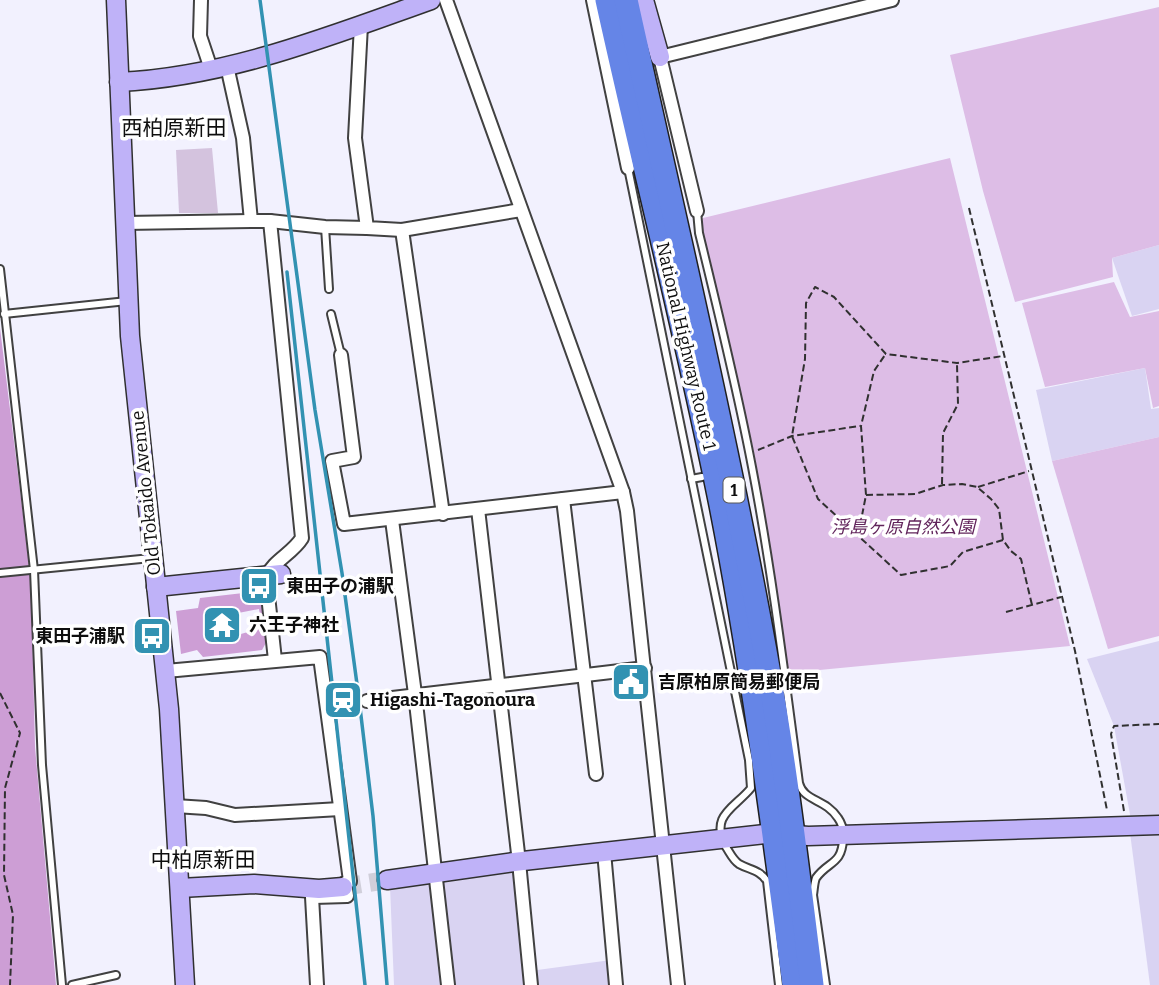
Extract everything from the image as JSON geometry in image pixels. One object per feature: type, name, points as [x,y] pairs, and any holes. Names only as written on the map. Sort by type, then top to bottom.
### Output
[{"type":"highway","name":"National Highway Route 1","points":[[607,0],[690,356],[812,985]]},
{"type":"highway","name":"National Highway Route 1","points":[[626,0],[719,416],[765,653],[783,833],[793,985]]},
{"type":"main road","name":"Old Tokaido Avenue","points":[[116,0],[133,371],[166,671],[176,806],[187,887],[185,985]]},
{"type":"main road","points":[[119,82],[149,81],[266,56],[431,0]]},
{"type":"main road","points":[[644,0],[660,57]]},
{"type":"main road","points":[[156,587],[273,575]]},
{"type":"main road","points":[[387,880],[519,862],[783,833],[808,836],[1159,825]]},
{"type":"main road","points":[[187,887],[254,884],[319,889],[343,887]]},
{"type":"street","points":[[201,0],[200,36],[219,67],[243,138],[251,221]]},
{"type":"street","points":[[446,0],[623,492],[645,668],[678,985]]},
{"type":"street","points":[[593,0],[628,168]]},
{"type":"street","points":[[697,211],[660,57],[892,0]]},
{"type":"street","points":[[360,25],[355,138],[367,228]]},
{"type":"street","points":[[125,223],[270,221],[325,227],[402,230],[521,210]]},
{"type":"street","points":[[270,221],[302,538],[296,548],[271,566],[275,660]]},
{"type":"street","points":[[402,230],[443,514]]},
{"type":"street","points":[[341,355],[354,457],[332,461],[344,524],[623,492]]},
{"type":"street","points":[[563,499],[596,774]]},
{"type":"street","points":[[478,509],[531,985]]},
{"type":"street","points":[[392,520],[448,985]]},
{"type":"street","points":[[166,671],[320,657],[349,881],[345,883],[347,896],[312,897],[252,891],[204,893],[187,887]]},
{"type":"street","points":[[367,701],[645,668]]},
{"type":"street","points":[[176,806],[206,807],[235,815],[340,809]]},
{"type":"street","points":[[604,852],[616,985]]},
{"type":"street","points":[[312,897],[317,985]]},
{"type":"lane","points":[[628,168],[752,782],[747,793],[728,808],[723,817],[722,838],[734,860],[759,873],[767,881],[779,985]]},
{"type":"lane","points":[[697,211],[699,233],[734,376],[752,468],[775,602],[801,792],[827,805],[838,818],[844,835],[843,851],[839,858],[816,879],[814,886],[826,985]]},
{"type":"lane","points":[[325,227],[329,289]]},
{"type":"lane","points":[[0,269],[34,570],[42,765],[62,985]]},
{"type":"lane","points":[[4,314],[129,300]]},
{"type":"lane","points":[[331,314],[341,355]]},
{"type":"lane","points":[[744,469],[752,468]]},
{"type":"lane","points":[[691,479],[702,477]]},
{"type":"lane","points":[[0,573],[153,558]]},
{"type":"lane","points":[[72,985],[116,975]]},
{"type":"path","points":[[969,208],[1030,470],[1119,827]]},
{"type":"path","points":[[1003,356],[957,363],[886,354],[834,297],[815,287],[806,303],[805,359],[792,436],[818,499],[901,575],[950,566],[963,552],[1003,540]]},
{"type":"path","points":[[858,536],[866,495],[861,426],[874,371],[886,354]]},
{"type":"path","points":[[943,485],[940,482],[943,433],[958,404],[957,363]]},
{"type":"path","points":[[749,452],[792,436],[861,426]]},
{"type":"path","points":[[976,487],[1030,470]]},
{"type":"path","points":[[866,495],[915,494],[943,485],[962,484],[976,487],[999,509],[1003,540],[1010,551],[1021,559],[1032,605]]},
{"type":"path","points":[[1006,612],[1061,597]]},
{"type":"path","points":[[0,693],[20,733],[5,788],[4,875],[13,915],[10,985]]},
{"type":"path","points":[[1119,827],[1111,734],[1114,726],[1159,724]]},
{"type":"shaded area","points":[[212,148],[218,213],[179,213],[176,150]]},
{"type":"shaded area","points":[[1159,245],[1159,309],[1132,316],[1112,258]]},
{"type":"shaded area","points":[[0,328],[31,580],[35,747],[56,985],[0,985]]},
{"type":"shaded area","points":[[1145,368],[1151,409],[1159,408],[1159,437],[1052,461],[1036,390]]},
{"type":"shaded area","name":"六王子神社","points":[[252,592],[264,600],[268,639],[262,650],[203,657],[197,650],[181,654],[176,611],[198,608],[200,598]],"holes":[[[259,609],[262,628],[223,639],[218,617]]]},
{"type":"shaded area","points":[[1159,641],[1159,819],[1131,820],[1114,726],[1087,659]]},
{"type":"shaded area","points":[[1159,832],[1159,985],[1150,985],[1130,833]]},
{"type":"shaded area","points":[[514,862],[530,971],[611,960],[615,985],[394,985],[390,886]]},
{"type":"green space","points":[[1159,7],[1159,245],[1112,258],[1113,277],[1015,302],[983,191],[950,55]]},
{"type":"green space","name":"浮島ヶ原自然公園","points":[[950,158],[1070,646],[788,673],[754,452],[701,228],[703,218]]},
{"type":"green space","points":[[1114,282],[1130,317],[1159,311],[1159,406],[1153,408],[1145,368],[1045,387],[1022,303]]},
{"type":"green space","points":[[1159,437],[1159,636],[1108,649],[1052,461]]},
{"type":"tunnel","points":[[343,887],[387,880]]},
{"type":"railway","points":[[260,0],[315,410],[342,573],[359,699],[373,816],[387,985]]},
{"type":"railway","points":[[287,272],[365,985]]},
{"type":"place","name":"東田子の浦駅","points":[[259,586]]},
{"type":"place","name":"六王子神社","points":[[222,625]]},
{"type":"place","name":"東田子浦駅","points":[[152,636]]},
{"type":"place","name":"吉原柏原簡易郵便局","points":[[631,682]]},
{"type":"place","name":"Higashi-Tagonoura","points":[[343,700]]},
{"type":"district","name":"西柏原新田","points":[[174,128]]},
{"type":"district","name":"中柏原新田","points":[[203,860]]}]
